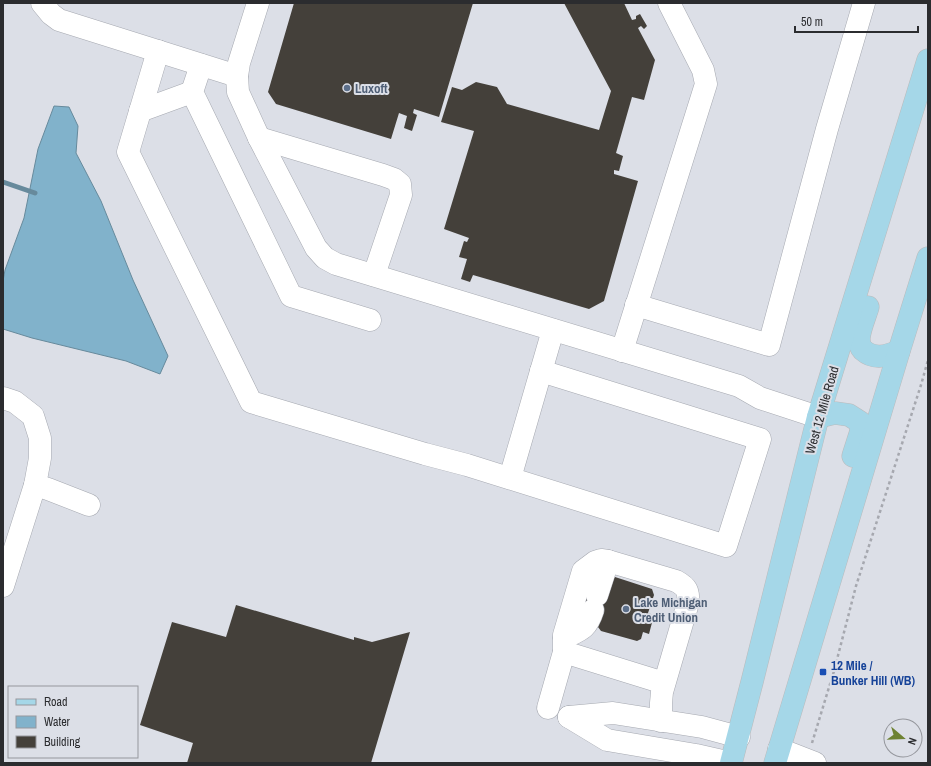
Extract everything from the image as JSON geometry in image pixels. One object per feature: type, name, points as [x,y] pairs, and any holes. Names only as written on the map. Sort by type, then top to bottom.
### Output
[{"type":"main road","name":"West 12 Mile Road","points":[[731,763],[739,737],[818,418],[928,60]]},
{"type":"main road","points":[[899,351],[888,355],[877,356],[868,354],[861,348],[859,340],[901,198],[901,147]]},
{"type":"main road","points":[[777,756],[928,258]]},
{"type":"main road","points":[[817,621],[817,576],[861,431],[860,422],[849,415],[835,413],[818,418]]},
{"type":"street","points":[[42,3],[51,14],[59,20],[237,76]]},
{"type":"street","points":[[258,3],[239,63],[237,76],[238,92],[258,138],[316,248],[325,258],[336,264],[739,386],[760,398],[818,418]]},
{"type":"street","points":[[622,351],[706,84],[703,70],[669,3]]},
{"type":"street","points":[[636,305],[769,345],[827,129],[864,3]]},
{"type":"street","points":[[158,51],[128,152],[251,402],[378,441],[510,478],[726,546],[760,440],[541,371]]},
{"type":"street","points":[[200,65],[192,92],[291,296],[370,320]]},
{"type":"street","points":[[140,111],[192,92]]},
{"type":"street","points":[[258,138],[383,175],[394,179],[400,184],[401,194],[374,275]]},
{"type":"street","points":[[510,478],[553,330]]},
{"type":"street","points":[[3,398],[15,402],[33,416],[40,438],[40,458],[35,485],[3,586]]},
{"type":"street","points":[[35,485],[89,505]]},
{"type":"street","points":[[548,708],[564,645],[564,635],[583,571],[595,562],[601,560],[676,581],[683,584],[687,590],[689,596],[688,603],[664,683],[661,703],[661,721]]},
{"type":"street","points":[[564,645],[578,631],[585,627],[589,621],[608,561]]},
{"type":"street","points":[[564,645],[664,683]]},
{"type":"street","points":[[731,763],[696,755],[607,740],[569,717],[613,713],[702,727],[739,737]]},
{"type":"street","points":[[777,756],[812,762]]},
{"type":"path","points":[[812,762],[811,746],[834,670],[856,586],[928,360]]},
{"type":"water","points":[[54,106],[69,107],[78,126],[76,153],[101,201],[133,280],[168,356],[160,374],[126,361],[32,338],[3,329],[3,281],[5,270],[24,218],[38,149]]},
{"type":"building","points":[[294,3],[473,3],[439,117],[414,109],[413,113],[417,115],[412,131],[404,128],[407,116],[399,113],[391,139],[276,104],[268,92]]},
{"type":"building","points":[[564,3],[624,3],[632,20],[636,19],[636,16],[640,14],[647,26],[644,29],[641,26],[638,28],[655,60],[644,100],[632,97],[616,153],[623,156],[619,171],[614,170],[614,174],[638,181],[604,301],[589,309],[473,275],[470,282],[461,279],[467,259],[459,257],[464,241],[467,242],[469,238],[444,229],[474,131],[441,122],[452,87],[462,90],[476,82],[497,87],[507,104],[599,130],[611,91]]},
{"type":"building","name":"Lake Michigan Credit Union","points":[[615,577],[652,589],[654,595],[648,613],[654,615],[649,634],[643,632],[641,639],[637,641],[601,631],[598,627],[603,609],[577,610],[582,594],[610,581]]},
{"type":"building","points":[[236,605],[354,640],[354,637],[372,642],[410,632],[371,763],[187,763],[193,743],[140,725],[172,622],[226,637]]},
{"type":"waterway","points":[[3,182],[35,193]]},
{"type":"place","name":"Luxoft","points":[[347,88]]},
{"type":"place","name":"Lake Michigan Credit Union","points":[[626,609]]},
{"type":"place","name":"12 Mile / Bunker Hill (WB)","points":[[823,672]]}]
